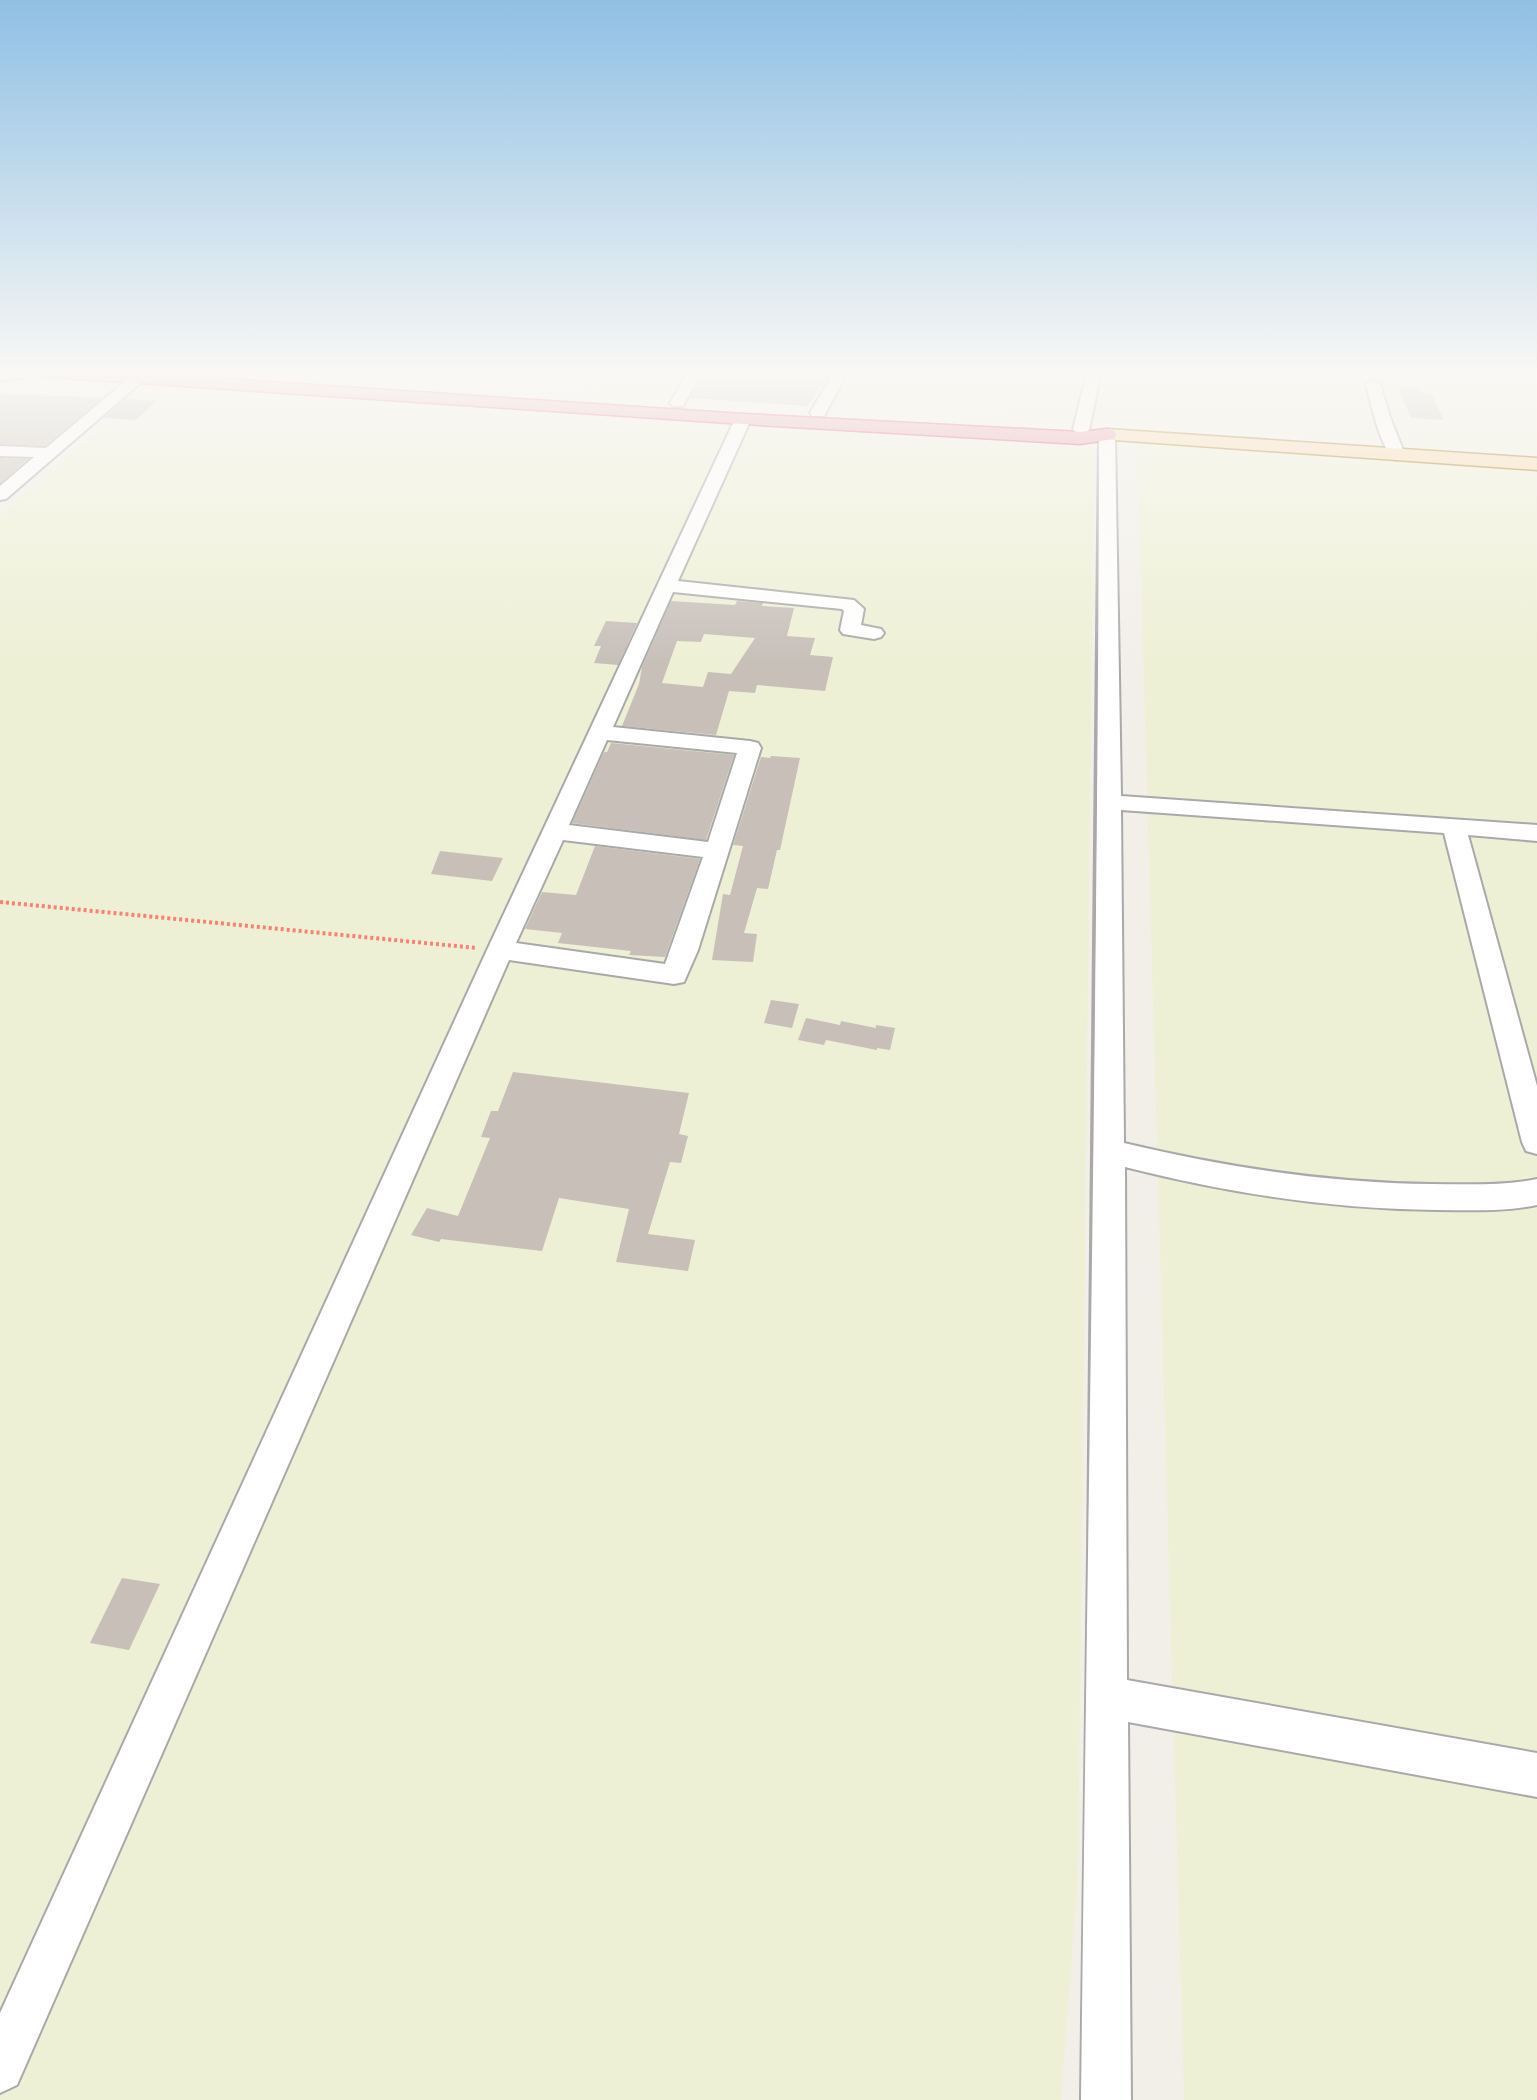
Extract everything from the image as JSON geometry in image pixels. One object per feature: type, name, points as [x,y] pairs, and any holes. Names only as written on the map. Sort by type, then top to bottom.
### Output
[{"type":"street","points":[[1,494],[30,470]]},
{"type":"street","points":[[0,2068],[500,950],[719,470]]},
{"type":"street","points":[[1096,470],[1110,802],[1105,1697],[1106,2100]]},
{"type":"street","points":[[666,586],[847,604],[854,609],[850,630],[874,633]]},
{"type":"street","points":[[500,950],[674,975],[685,950],[750,748],[599,732]]},
{"type":"street","points":[[1110,802],[1537,833]]},
{"type":"street","points":[[1454,826],[1537,1142]]},
{"type":"street","points":[[554,831],[716,851]]},
{"type":"street","points":[[1108,1151],[1180,1170],[1229,1179],[1361,1196],[1508,1197],[1537,1192]]},
{"type":"street","points":[[1105,1697],[1537,1775]]},
{"type":"path","points":[[0,902],[500,950]]},
{"type":"green space","points":[[52,470],[1094,470],[1078,1877],[1061,2100],[0,2100],[0,515]]},
{"type":"green space","points":[[1138,470],[1537,471],[1537,2100],[1184,2100]]},
{"type":"building","points":[[0,470],[15,470],[0,483]]},
{"type":"building","points":[[671,601],[735,605],[737,601],[763,603],[762,606],[794,608],[787,636],[815,638],[810,655],[833,657],[825,691],[757,685],[755,693],[729,691],[716,735],[622,726],[639,684],[642,667]],"holes":[[[704,634],[755,638],[731,674],[708,672],[703,687],[662,683],[677,641],[701,642]]]},
{"type":"building","points":[[606,621],[637,623],[618,665],[594,663],[601,646],[594,646]]},
{"type":"building","points":[[611,743],[734,755],[706,840],[572,823],[604,752],[607,752]]},
{"type":"building","points":[[771,756],[800,758],[780,850],[777,850],[768,889],[757,888],[744,933],[757,934],[753,962],[712,960],[723,894],[730,895],[743,846],[733,845],[761,757],[770,758]]},
{"type":"building","points":[[595,846],[700,859],[665,957],[629,955],[631,951],[558,943],[562,933],[525,929],[542,892],[576,895]]},
{"type":"building","points":[[440,851],[503,858],[492,881],[431,874]]},
{"type":"building","points":[[771,1000],[799,1004],[792,1028],[764,1023]]},
{"type":"building","points":[[806,1018],[840,1025],[841,1021],[876,1028],[876,1025],[895,1028],[890,1050],[877,1048],[877,1050],[826,1040],[824,1045],[798,1040]]},
{"type":"building","points":[[513,1072],[689,1093],[679,1134],[688,1136],[681,1163],[670,1162],[648,1234],[695,1240],[688,1271],[616,1262],[629,1209],[559,1198],[542,1251],[441,1239],[439,1242],[411,1235],[427,1208],[458,1216],[490,1138],[481,1137],[491,1111],[498,1111]]},
{"type":"building","points":[[122,1578],[160,1584],[129,1650],[90,1643]]}]
